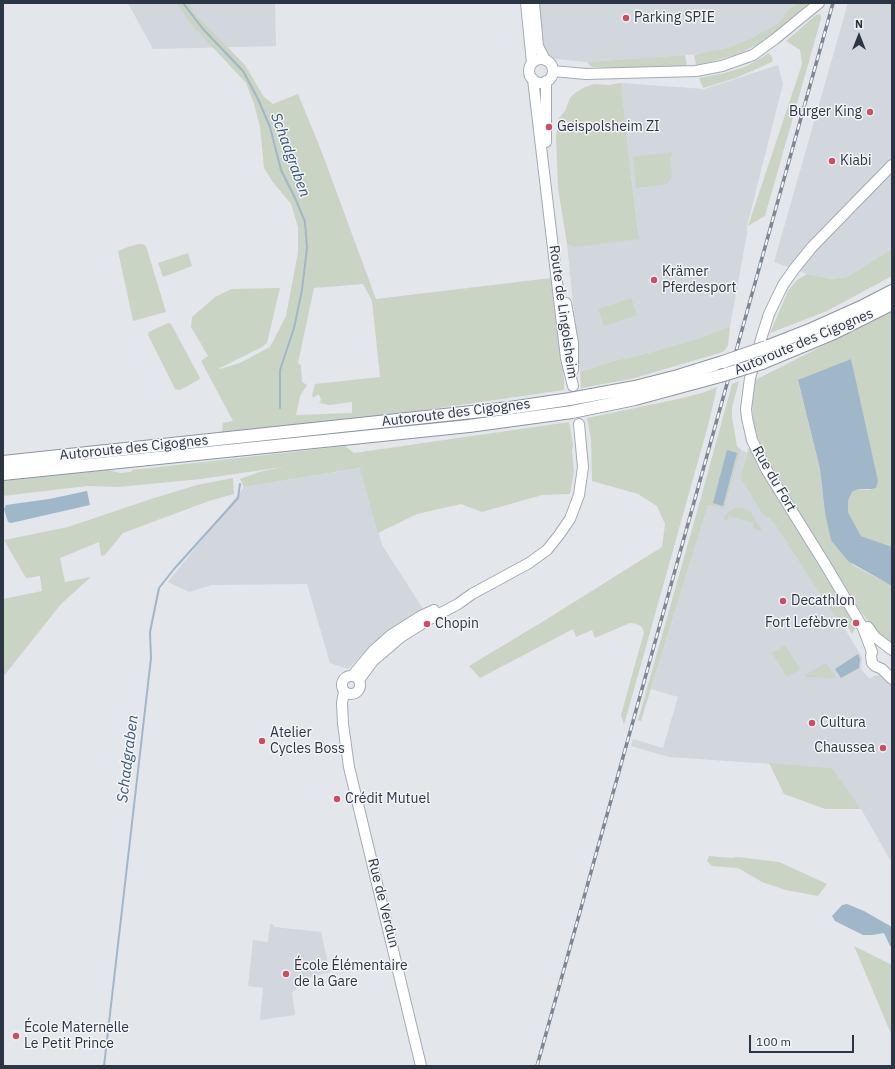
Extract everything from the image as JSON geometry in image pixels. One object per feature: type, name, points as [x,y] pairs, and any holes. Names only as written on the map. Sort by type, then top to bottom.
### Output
[{"type":"highway","name":"Autoroute des Cigognes","points":[[3,462],[510,408],[634,387],[678,376],[766,348],[812,330],[861,307],[892,290]]},
{"type":"highway","name":"Autoroute des Cigognes","points":[[3,474],[449,428],[572,412],[635,399],[720,376],[762,362],[834,333],[892,304]]},
{"type":"highway","points":[[834,333],[854,329],[892,309]]},
{"type":"main road","points":[[526,3],[532,63],[529,70],[531,77],[539,82],[546,81],[551,77],[553,71],[550,64],[545,60],[538,46],[534,3]]},
{"type":"main road","points":[[553,71],[586,74],[693,71],[722,66],[753,55],[814,7]]},
{"type":"main road","points":[[532,63],[538,60],[545,60]]},
{"type":"main road","name":"Route de Lingolsheim","points":[[533,79],[566,358],[573,386],[574,343],[555,236],[546,166],[546,81]]},
{"type":"main road","name":"Rue du Fort","points":[[892,165],[812,247],[787,279],[780,291],[765,326],[748,390],[747,418],[749,431],[755,449],[841,590],[862,628],[872,652],[872,663],[878,668],[882,669],[892,679]]},
{"type":"main road","points":[[356,678],[346,677],[342,681],[341,687],[348,693],[356,693],[359,689],[356,678],[373,651],[397,631],[421,616],[490,585],[529,563],[547,550],[570,519],[579,496],[583,467],[579,424]]},
{"type":"main road","name":"Rue du Fort","points":[[841,590],[858,611],[875,638],[889,648]]},
{"type":"main road","name":"Rue du Fort","points":[[872,652],[878,647],[889,648]]},
{"type":"main road","points":[[882,669],[889,668],[892,665]]},
{"type":"main road","name":"Rue de Verdun","points":[[348,693],[342,703],[342,724],[349,767],[421,1066]]},
{"type":"shaded area","points":[[128,3],[275,3],[276,46],[153,49]]},
{"type":"shaded area","points":[[522,3],[797,3],[789,9],[778,23],[750,39],[727,48],[701,54],[587,62],[527,56]]},
{"type":"shaded area","points":[[848,3],[892,3],[892,249],[847,277],[832,279],[807,274],[774,262]]},
{"type":"shaded area","points":[[778,65],[783,84],[747,226],[747,234],[730,326],[701,338],[617,360],[580,372],[567,244],[575,246],[639,238],[621,83],[704,89]]},
{"type":"shaded area","points":[[741,450],[747,453],[740,477],[762,514],[769,517],[774,523],[840,625],[842,624],[862,657],[861,669],[870,679],[874,676],[892,670],[892,863],[861,809],[831,768],[669,757],[631,746],[633,739],[663,748],[678,697],[651,689],[708,505],[724,507]]},
{"type":"shaded area","points":[[361,468],[382,545],[423,609],[382,635],[348,669],[330,663],[307,584],[212,585],[189,592],[168,582],[244,487]]},
{"type":"shaded area","name":"École Élémentaire de la Gare","points":[[270,924],[274,925],[274,927],[321,932],[330,972],[299,980],[297,989],[292,992],[295,1015],[260,1020],[263,988],[248,986],[253,940],[268,942]]},
{"type":"green space","points":[[177,3],[188,3],[197,16],[245,65],[264,97],[273,104],[298,94],[321,150],[376,299],[551,278],[564,378],[564,390],[405,413],[222,432],[223,423],[233,421],[201,361],[208,356],[191,327],[192,317],[215,297],[231,289],[280,288],[267,343],[262,347],[219,368],[214,364],[220,369],[240,363],[270,347],[286,316],[298,252],[298,227],[291,204],[272,181],[264,168],[260,127],[254,104],[246,83],[190,23]],"holes":[[[363,284],[372,301],[380,377],[315,384],[312,395],[313,398],[319,394],[321,400],[319,403],[329,405],[352,402],[352,413],[296,415],[300,396],[307,385],[302,382],[301,365],[298,363],[314,288]]]},
{"type":"green space","points":[[797,3],[810,3],[761,43],[738,54],[696,65],[694,55],[727,48],[750,39],[778,23],[789,9]]},
{"type":"green space","points":[[819,14],[821,15],[821,19],[765,216],[748,226],[802,64],[800,50],[786,41]]},
{"type":"green space","points":[[769,53],[773,59],[772,62],[736,78],[703,88],[699,78],[725,73],[747,66]]},
{"type":"green space","points":[[685,55],[687,66],[683,67],[592,67],[587,62]]},
{"type":"green space","points":[[621,83],[639,239],[575,247],[567,244],[558,188],[556,136],[559,118],[565,111],[570,98],[585,87],[594,84],[608,85]]},
{"type":"green space","points":[[673,152],[670,158],[672,176],[667,184],[636,188],[633,157]]},
{"type":"green space","points":[[138,244],[146,246],[166,312],[133,321],[118,251]]},
{"type":"green space","points":[[892,249],[892,276],[827,311],[770,333],[788,291],[797,280],[807,274],[832,279],[847,277]]},
{"type":"green space","points":[[188,253],[192,266],[163,277],[158,263]]},
{"type":"green space","points":[[631,298],[637,315],[604,326],[598,309]]},
{"type":"green space","points":[[892,311],[892,547],[861,536],[848,512],[848,501],[852,492],[858,489],[868,490],[876,488],[851,359],[798,381],[820,469],[827,520],[853,565],[892,586],[892,642],[878,634],[861,612],[771,469],[759,446],[754,432],[752,401],[755,380]]},
{"type":"green space","points":[[168,323],[171,324],[200,379],[180,390],[175,389],[148,335],[149,332]]},
{"type":"green space","points":[[730,326],[728,346],[723,352],[631,379],[581,388],[580,372],[617,360],[701,338]]},
{"type":"green space","points":[[739,381],[732,408],[732,417],[737,446],[741,450],[724,508],[708,505],[641,721],[638,720],[732,384]]},
{"type":"green space","points":[[717,387],[709,422],[624,725],[621,715],[644,632],[642,627],[637,624],[630,623],[595,638],[592,630],[576,637],[573,629],[480,678],[469,666],[662,547],[665,524],[657,506],[638,494],[592,481],[591,440],[587,418],[678,399],[702,393]]},
{"type":"green space","points":[[569,422],[573,445],[572,452],[574,471],[570,494],[542,495],[482,512],[461,504],[417,514],[378,533],[360,468],[244,487],[240,479],[259,472],[283,467],[201,479],[119,487],[87,486],[3,496],[3,481],[109,470],[120,473],[131,472],[132,470],[345,446],[354,453]]},
{"type":"green space","points":[[749,447],[752,447],[849,609],[847,611],[856,627],[852,634],[845,622],[840,625],[774,523],[762,514],[740,477]]},
{"type":"green space","points":[[233,478],[234,494],[209,501],[123,533],[105,555],[101,556],[99,542],[60,558],[65,582],[91,577],[61,604],[3,677],[3,599],[42,591],[40,576],[26,578],[4,540],[68,527],[197,485]]},
{"type":"green space","points":[[736,508],[742,508],[750,511],[762,531],[753,528],[754,523],[729,516],[727,521],[724,520],[724,517],[728,512]]},
{"type":"green space","points":[[785,645],[800,669],[787,677],[772,653]]},
{"type":"green space","points":[[826,663],[836,678],[806,677],[805,675]]},
{"type":"green space","points":[[769,763],[832,768],[861,809],[825,809],[784,794]]},
{"type":"green space","points":[[709,856],[731,858],[738,857],[779,862],[827,884],[818,896],[786,890],[762,882],[738,868],[712,866],[707,861]]},
{"type":"green space","points":[[854,946],[892,965],[892,1036]]},
{"type":"water","points":[[851,359],[878,481],[876,488],[858,489],[852,492],[848,501],[848,512],[861,536],[892,547],[892,586],[848,561],[831,540],[825,513],[820,469],[798,380]]},
{"type":"water","points":[[727,450],[737,453],[723,506],[713,503]]},
{"type":"water","points":[[87,491],[90,505],[11,523],[8,522],[4,509],[6,505],[49,499]]},
{"type":"water","points":[[858,654],[860,659],[859,668],[841,678],[835,669]]},
{"type":"water","points":[[847,904],[864,911],[892,927],[892,947],[890,946],[884,933],[863,935],[835,921],[832,916],[842,905]]},
{"type":"waterway","name":"Schadgraben","points":[[183,3],[203,29],[243,71],[258,99],[270,127],[281,170],[305,222],[307,248],[302,290],[294,328],[280,370],[280,408]]},
{"type":"waterway","name":"Schadgraben","points":[[104,1066],[151,658],[150,632],[159,588],[174,569],[238,498],[240,484]]},
{"type":"railway","points":[[537,1066],[833,3]]},
{"type":"place","name":"Parking SPIE","points":[[626,18]]},
{"type":"place","name":"Burger King","points":[[870,112]]},
{"type":"place","name":"Geispolsheim ZI","points":[[549,127]]},
{"type":"place","name":"Kiabi","points":[[832,161]]},
{"type":"place","name":"Krämer Pferdesport","points":[[654,280]]},
{"type":"place","name":"Decathlon","points":[[783,601]]},
{"type":"place","name":"Fort Lefèbvre","points":[[856,623]]},
{"type":"place","name":"Chopin","points":[[427,624]]},
{"type":"place","name":"Cultura","points":[[812,723]]},
{"type":"place","name":"Atelier Cycles Boss","points":[[262,741]]},
{"type":"place","name":"Chaussea","points":[[883,748]]},
{"type":"place","name":"Crédit Mutuel","points":[[337,799]]},
{"type":"place","name":"École Élémentaire de la Gare","points":[[286,974]]},
{"type":"place","name":"École Maternelle Le Petit Prince","points":[[16,1036]]}]
